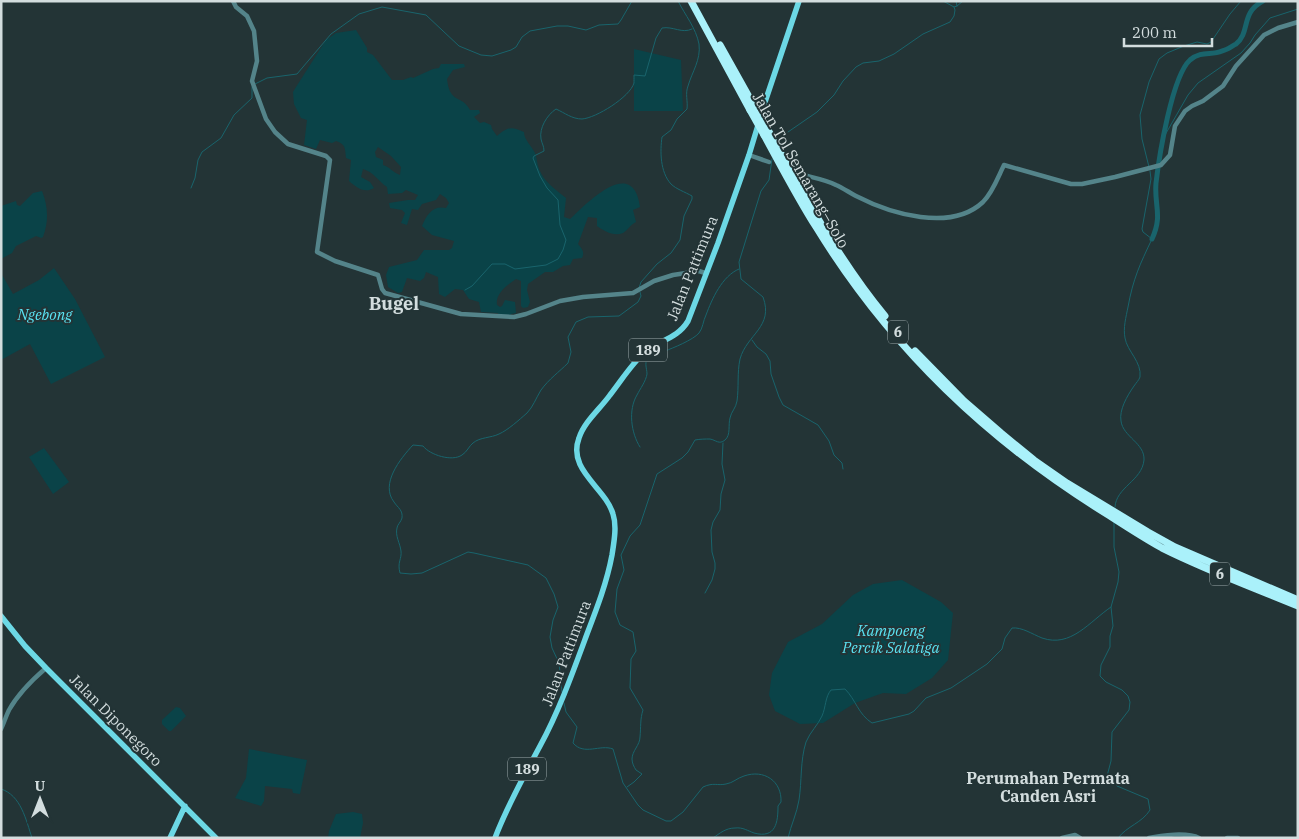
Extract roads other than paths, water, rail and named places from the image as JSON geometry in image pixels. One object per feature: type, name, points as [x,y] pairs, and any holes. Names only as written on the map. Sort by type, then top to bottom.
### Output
[{"type":"highway","name":"Jalan Tol Semarang–Solo","points":[[691,1],[752,107]]},
{"type":"highway","name":"Jalan Tol Semarang–Solo","points":[[696,1],[816,228],[856,286],[901,342],[943,388],[998,438],[1040,471],[1147,535],[1167,550],[1219,574],[1298,606]]},
{"type":"highway","name":"Jalan Tol Semarang–Solo","points":[[1147,535],[1298,600]]},
{"type":"main road","name":"Jalan Pattimura","points":[[495,838],[565,694],[608,573],[615,529],[612,510],[580,466],[576,450],[578,439],[587,423],[643,354],[675,336],[688,321],[749,155],[799,1]]},
{"type":"main road","name":"Jalan Diponegoro","points":[[1,616],[46,668],[216,838]]},
{"type":"main road","points":[[170,838],[186,806]]},
{"type":"street","points":[[233,1],[236,7],[247,16],[254,31],[257,61],[252,81],[266,119],[275,132],[288,144],[326,156],[330,160],[317,252],[320,255],[378,275],[385,293],[469,316],[514,317],[560,301],[583,297],[628,294],[640,290],[654,281],[673,275],[697,271],[705,273]]},
{"type":"street","points":[[796,173],[836,184],[857,197],[898,213],[909,216],[936,218],[948,217],[968,211],[983,202],[990,194],[1004,165],[1071,184],[1090,182],[1161,165],[1170,155],[1175,126],[1185,111],[1203,101],[1223,86],[1236,66],[1264,35],[1278,28],[1298,22]]},
{"type":"street","points":[[749,155],[769,162]]},
{"type":"street","points":[[1,729],[8,711],[30,682],[46,668]]},
{"type":"street","points":[[1062,838],[1075,835],[1080,838]]},
{"type":"street","points":[[1149,838],[1184,835],[1199,838]]},
{"type":"street","points":[[1227,838],[1238,838]]},
{"type":"waterway","points":[[255,84],[267,78],[297,74],[331,34],[359,14],[382,7],[426,15],[459,46],[481,55],[492,56],[516,47],[522,37],[530,31],[557,26],[568,26],[586,30],[599,25],[618,24],[632,1]]},
{"type":"waterway","points":[[639,288],[641,282],[657,264],[671,253],[680,240],[684,216],[692,199],[692,196],[675,187],[667,179],[661,155],[662,137],[671,130],[677,119],[687,109],[687,89],[699,55],[699,44],[695,32],[678,1]]},
{"type":"waterway","points":[[943,1],[954,7],[963,1]]},
{"type":"waterway","points":[[956,1],[957,6]]},
{"type":"waterway","points":[[1149,167],[1142,139],[1140,115],[1149,82],[1159,59],[1167,53],[1184,46],[1197,42],[1207,44],[1211,42],[1241,1]]},
{"type":"waterway","points":[[1152,239],[1158,217],[1156,183],[1163,137],[1172,99],[1183,69],[1194,57],[1226,50],[1236,44],[1241,39],[1251,11],[1263,1]]},
{"type":"waterway","points":[[788,132],[817,112],[834,95],[843,81],[856,67],[863,63],[879,61],[894,54],[923,34],[950,22],[954,16],[954,7]]},
{"type":"waterway","points":[[1165,135],[1188,95],[1198,83],[1241,53],[1270,18],[1298,9]]},
{"type":"waterway","points":[[465,290],[472,286],[492,264],[505,264],[515,269],[546,265],[558,259],[563,250],[566,240],[560,225],[558,200],[547,188],[533,158],[544,151],[541,131],[544,122],[550,115],[556,109],[572,117],[582,119],[604,111],[631,89],[634,83],[634,75],[645,76],[656,38],[662,28],[685,31],[692,29]]},
{"type":"waterway","points":[[191,188],[202,152],[221,138],[234,115],[252,98],[252,87]]},
{"type":"waterway","points":[[627,787],[642,774],[636,770],[632,759],[640,740],[643,710],[630,688],[631,659],[636,651],[633,632],[620,625],[615,612],[617,589],[624,570],[621,555],[630,536],[640,525],[657,474],[682,458],[695,440],[710,439],[721,442],[727,438],[729,421],[737,401],[740,359],[743,350],[758,330],[765,316],[763,297],[741,279],[739,262],[761,191],[769,180],[772,159]]},
{"type":"waterway","points":[[1115,507],[1116,500],[1139,473],[1144,460],[1138,444],[1123,427],[1121,417],[1126,399],[1140,377],[1139,366],[1126,343],[1124,330],[1135,280],[1140,264],[1152,239],[1142,229],[1151,179],[1150,171]]},
{"type":"waterway","points":[[640,447],[634,435],[632,407],[647,374],[647,360],[653,355],[673,348],[696,336],[701,329],[718,289],[733,272],[739,269]]},
{"type":"waterway","points":[[562,692],[559,663],[552,648],[550,637],[558,607],[546,578],[528,565],[468,552],[422,573],[400,573],[401,551],[397,531],[402,515],[390,495],[390,480],[398,464],[413,445],[423,446],[441,457],[453,458],[464,454],[476,441],[496,435],[510,427],[527,413],[544,386],[568,363],[571,352],[568,337],[576,322],[588,317],[619,316],[638,302],[641,296],[640,292]]},
{"type":"waterway","points":[[752,340],[766,354],[770,361],[771,374],[783,405],[818,425],[829,441],[834,455],[842,463],[843,469]]},
{"type":"waterway","points":[[705,593],[715,569],[711,530],[720,510],[721,494],[725,480],[722,464],[723,443]]},
{"type":"waterway","points":[[1114,521],[1114,547],[1119,572],[1111,607],[1113,626],[1110,636],[1110,647],[1101,665],[1100,676],[1106,682],[1122,690],[1128,696],[1130,702],[1129,710],[1112,732],[1111,761],[1107,776],[1117,786],[1148,799],[1150,810],[1118,838]]},
{"type":"waterway","points":[[788,838],[799,800],[806,742],[822,716],[831,690],[845,689],[863,715],[872,723],[909,714],[926,698],[951,688],[987,664],[1002,649],[1005,638],[1012,628],[1023,630],[1042,638],[1062,639],[1071,637],[1079,632],[1111,607]]},
{"type":"waterway","points":[[564,703],[566,712],[577,727],[573,743],[582,749],[613,749],[623,783],[638,805],[643,810],[666,821],[671,821],[683,812],[703,787],[728,783],[751,774],[765,776],[775,783],[781,795],[781,802],[778,806],[776,823],[771,831],[767,834],[761,834],[745,829],[732,828],[723,831],[713,838]]},
{"type":"waterway","points":[[1,789],[8,792],[18,802],[32,838]]},
{"type":"district","name":"Bugel","points":[[394,303]]},
{"type":"district","name":"Perumahan Permata Canden Asri","points":[[1048,787]]},
{"type":"park label","name":"Ngebong","points":[[45,314]]},
{"type":"park label","name":"Kampoeng Percik Salatiga","points":[[891,638]]}]
